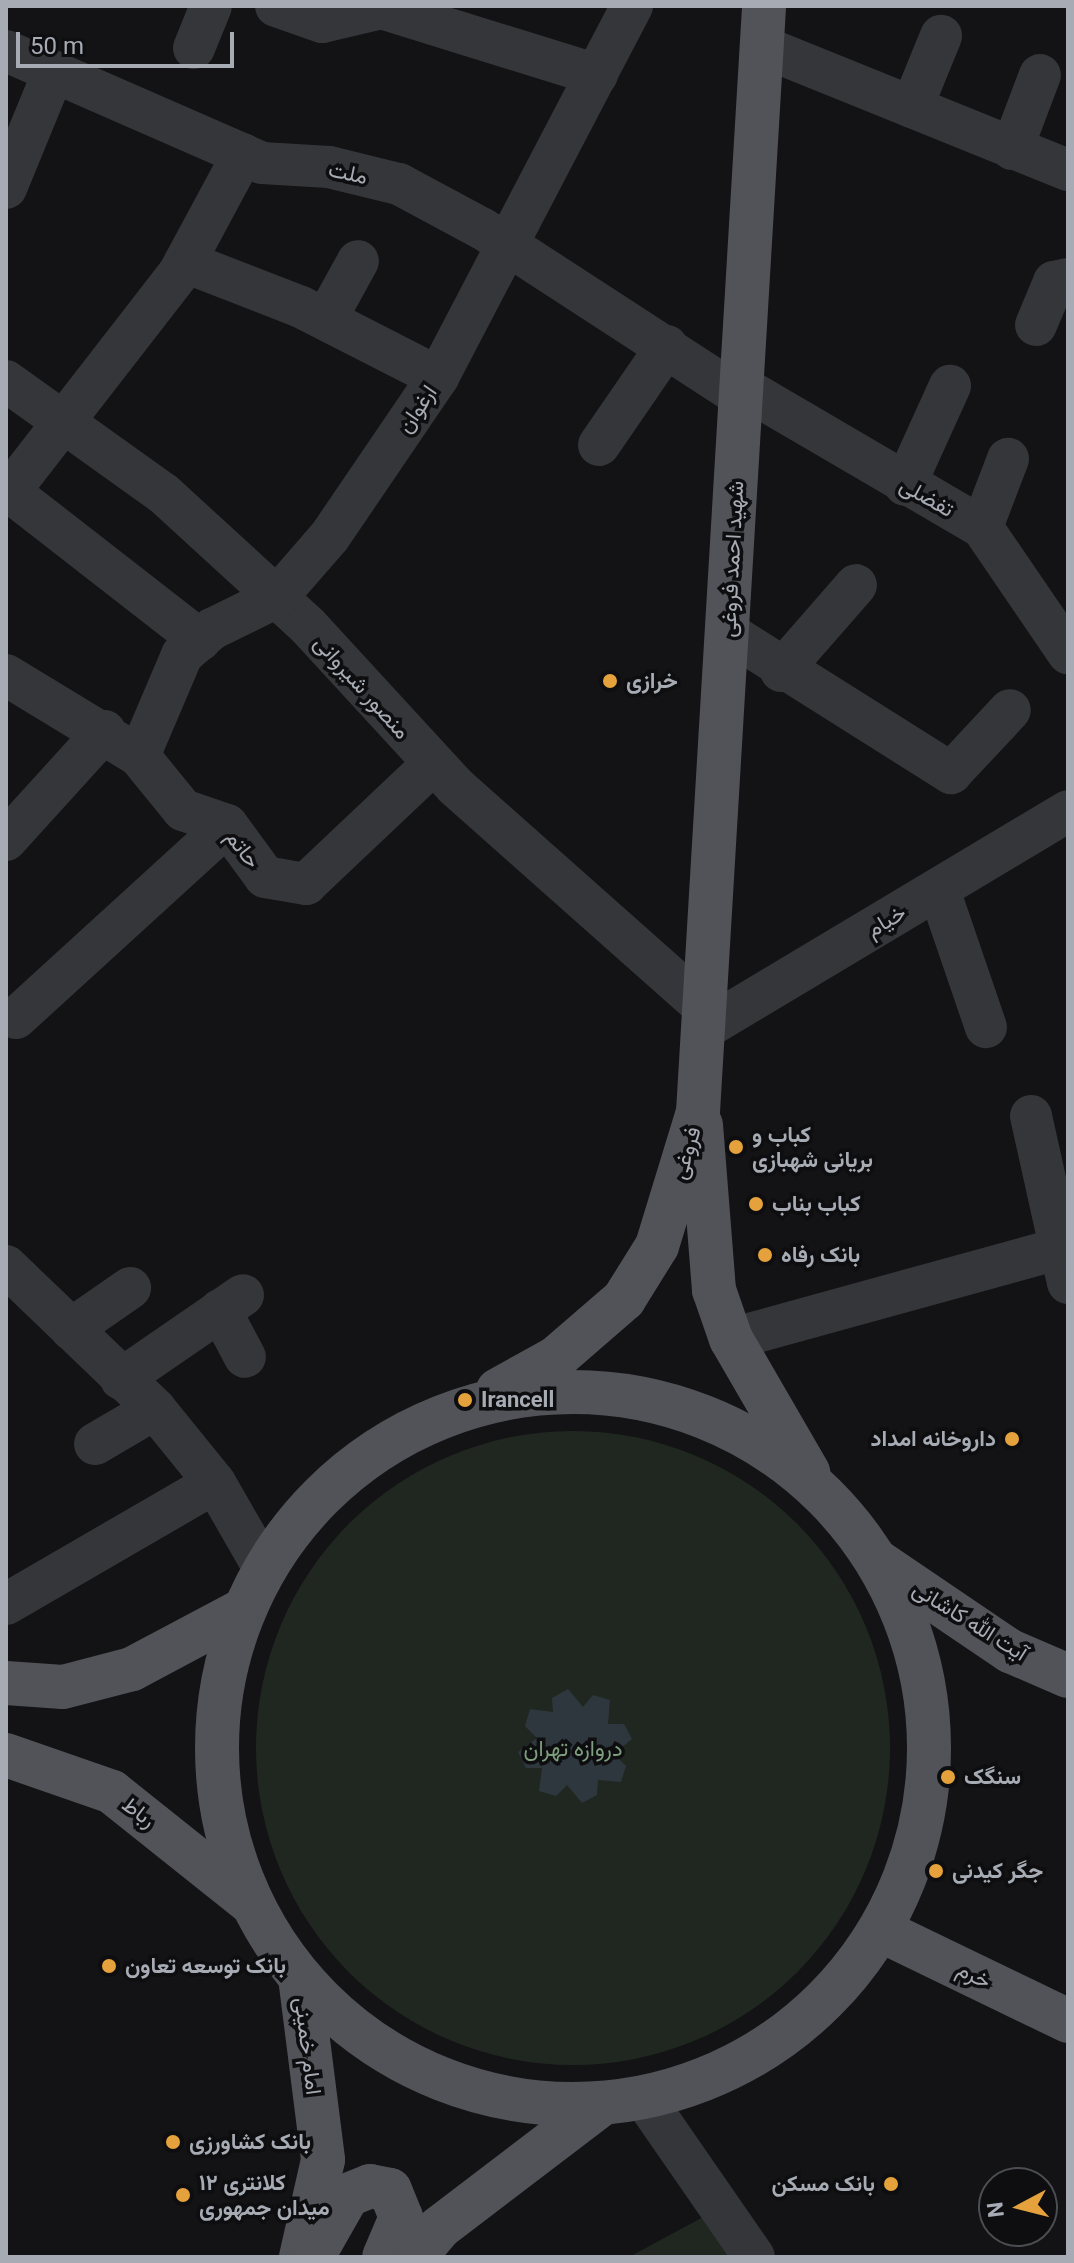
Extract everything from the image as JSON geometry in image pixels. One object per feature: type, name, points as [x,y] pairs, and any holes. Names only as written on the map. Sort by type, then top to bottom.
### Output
[{"type":"main road","name":"شهید احمد فروغی","points":[[698,1112],[762,26]]},
{"type":"main road","name":"فروغی","points":[[253,1905],[225,1824],[217,1737],[245,1609],[265,1570],[350,1470],[556,1358],[612,1309],[660,1235],[698,1112]]},
{"type":"main road","name":"فروغی","points":[[698,1112],[710,1251],[731,1339],[820,1492]]},
{"type":"main road","points":[[660,1235],[676,1253],[710,1251]]},
{"type":"main road","points":[[415,2257],[439,2228],[623,2101],[762,2051],[828,1997],[880,1930],[914,1851],[928,1738],[911,1640],[875,1560],[820,1492],[749,1438],[668,1405],[556,1392],[465,1408]]},
{"type":"main road","name":"آیت الله کاشانی","points":[[875,1560],[1010,1651],[1068,1676]]},
{"type":"main road","points":[[10,1677],[63,1687],[132,1669],[245,1609]]},
{"type":"main road","name":"رباط","points":[[6,1755],[112,1792],[253,1905]]},
{"type":"main road","points":[[253,1905],[300,1977],[361,2035],[435,2078],[517,2101],[623,2101]]},
{"type":"main road","name":"خرم","points":[[880,1930],[1068,2021]]},
{"type":"main road","name":"امام خمینی","points":[[300,1977],[323,2160],[301,2257]]},
{"type":"main road","points":[[313,2257],[348,2195],[370,2186],[390,2190],[401,2217],[384,2257]]},
{"type":"street","points":[[194,48],[211,6]]},
{"type":"street","points":[[276,6],[322,22],[354,8],[381,8],[597,75]]},
{"type":"street","name":"ارغوان","points":[[139,756],[182,655],[200,640],[277,597],[330,536],[438,377],[511,247],[632,6]]},
{"type":"street","points":[[762,26],[912,107],[1068,170]]},
{"type":"street","points":[[912,107],[941,36]]},
{"type":"street","name":"ملت","points":[[6,51],[243,154],[399,184],[511,247],[742,392]]},
{"type":"street","points":[[6,188],[54,71]]},
{"type":"street","points":[[1012,149],[1040,75]]},
{"type":"street","points":[[200,640],[8,494],[185,262],[243,154]]},
{"type":"street","points":[[326,319],[358,261]]},
{"type":"street","points":[[185,262],[326,319],[438,377]]},
{"type":"street","points":[[1036,325],[1054,282],[1068,279]]},
{"type":"street","points":[[599,445],[667,346]]},
{"type":"street","name":"منصور شیروانی","points":[[6,381],[164,494],[277,597],[433,764],[704,1019]]},
{"type":"street","points":[[905,485],[950,386]]},
{"type":"street","name":"تفضلی","points":[[742,392],[982,527],[1068,653]]},
{"type":"street","points":[[982,527],[1008,459]]},
{"type":"street","points":[[781,671],[856,585]]},
{"type":"street","points":[[727,632],[781,671],[951,773],[1010,710]]},
{"type":"street","name":"حاتم","points":[[6,675],[61,715],[105,731],[139,756],[183,810],[227,825],[265,877],[306,884],[433,764]]},
{"type":"street","points":[[6,840],[105,731]]},
{"type":"street","name":"خیام","points":[[704,1019],[939,890],[1068,811]]},
{"type":"street","points":[[16,1018],[227,825]]},
{"type":"street","points":[[939,890],[986,1027]]},
{"type":"street","points":[[731,1339],[1065,1259],[1031,1116]]},
{"type":"street","points":[[6,1266],[155,1409],[215,1483],[265,1570]]},
{"type":"street","points":[[71,1329],[130,1288]]},
{"type":"street","points":[[121,1379],[232,1303],[245,1357]]},
{"type":"street","points":[[95,1444],[155,1409]]},
{"type":"street","points":[[6,1604],[215,1483]]},
{"type":"street","points":[[623,2101],[754,2257]]},
{"type":"green space","name":"دروازه تهران","points":[[573,1431],[635,1437],[694,1455],[749,1485],[797,1524],[836,1572],[866,1627],[884,1686],[890,1748],[884,1810],[866,1869],[836,1924],[797,1972],[749,2011],[694,2041],[635,2059],[573,2065],[511,2059],[452,2041],[397,2011],[349,1972],[310,1924],[280,1869],[262,1810],[256,1748],[262,1686],[280,1627],[310,1572],[349,1524],[397,1485],[452,1455],[511,1437]]},
{"type":"green space","points":[[707,2215],[735,2257],[629,2257]]},
{"type":"shaded area","points":[[568,1689],[583,1707],[593,1695],[610,1700],[608,1724],[624,1724],[632,1739],[614,1754],[626,1766],[621,1782],[598,1780],[597,1795],[582,1803],[567,1785],[556,1796],[539,1791],[542,1768],[526,1768],[518,1752],[537,1738],[525,1726],[530,1709],[553,1712],[552,1698]]},
{"type":"place","name":"خرازی","points":[[610,681]]},
{"type":"place","name":"کباب و بریانی شهبازی","points":[[736,1147]]},
{"type":"place","name":"کباب بناب","points":[[756,1204]]},
{"type":"place","name":"بانک رفاه","points":[[765,1255]]},
{"type":"place","name":"Irancell","points":[[465,1400]]},
{"type":"place","name":"داروخانه امداد","points":[[1012,1439]]},
{"type":"place","name":"سنگک","points":[[948,1777]]},
{"type":"place","name":"جگر کیدنی","points":[[936,1871]]},
{"type":"place","name":"بانک توسعه تعاون","points":[[109,1966]]},
{"type":"place","name":"بانک کشاورزی","points":[[173,2142]]},
{"type":"place","name":"بانک مسکن","points":[[891,2184]]},
{"type":"place","name":"کلانتری ۱۲ میدان جمهوری","points":[[183,2195]]}]
